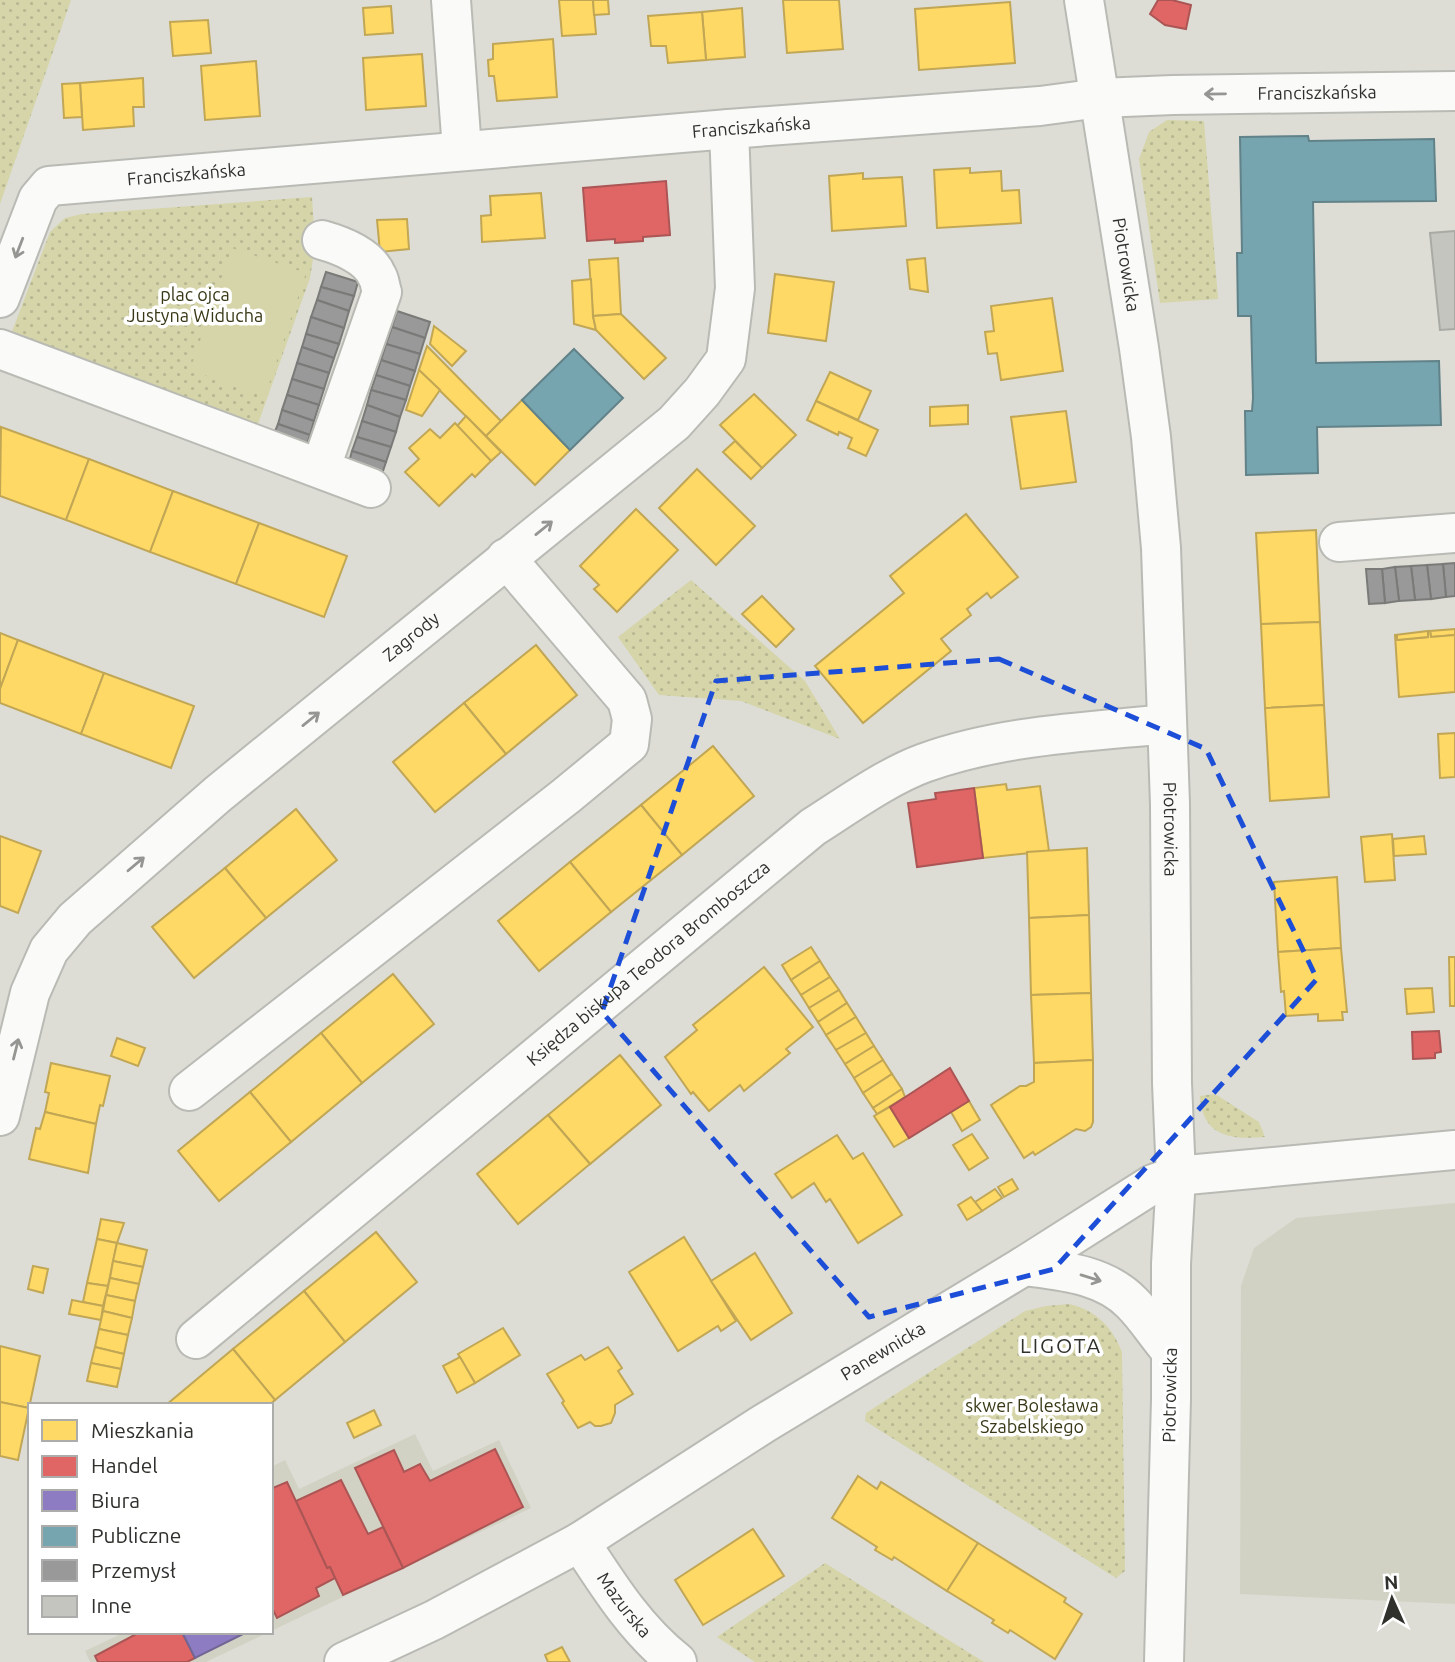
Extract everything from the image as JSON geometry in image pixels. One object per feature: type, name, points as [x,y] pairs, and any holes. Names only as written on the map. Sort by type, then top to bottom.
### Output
[{"type":"street","points":[[451,0],[462,150]]},
{"type":"street","name":"Piotrowicka","points":[[1084,0],[1132,297],[1151,438],[1161,548],[1170,804],[1172,1083],[1176,1177],[1171,1264],[1164,1662]]},
{"type":"street","name":"Franciszkańska","points":[[0,298],[43,192],[462,150],[1040,106],[1100,98],[1173,94],[1455,91]]},
{"type":"street","name":"Zagrody","points":[[0,1114],[30,993],[49,950],[75,919],[218,794],[674,423],[702,392],[726,359],[735,288],[729,129]]},
{"type":"street","points":[[321,240],[340,246],[366,262],[377,274],[382,292],[327,450]]},
{"type":"street","points":[[0,349],[371,488]]},
{"type":"street","points":[[1339,542],[1455,533]]},
{"type":"street","points":[[189,1091],[629,744],[632,719],[627,700],[506,558]]},
{"type":"street","name":"Księdza biskupa Teodora Bromboszcza","points":[[196,1339],[814,827],[840,810],[923,763],[988,745],[1167,724]]},
{"type":"street","name":"Panewnicka","points":[[344,1662],[445,1614],[580,1542],[763,1424],[1024,1266],[1153,1184],[1176,1177],[1455,1150]]},
{"type":"street","points":[[1024,1266],[1083,1275],[1105,1283],[1130,1301],[1170,1350]]},
{"type":"street","name":"Mazurska","points":[[580,1542],[616,1597],[658,1647],[677,1662]]},
{"type":"highlighted area","points":[[999,659],[1206,749],[1317,979],[1054,1269],[869,1317],[602,1012],[716,681]]},
{"type":"shaded area","points":[[1455,1203],[1455,1604],[1240,1594],[1241,1286],[1254,1248],[1296,1218]]},
{"type":"shaded area","points":[[415,1434],[433,1471],[499,1440],[531,1508],[273,1630],[273,1466],[285,1460],[299,1489]]},
{"type":"shaded area","points":[[121,1634],[265,1634],[206,1662],[90,1662],[85,1651]]},
{"type":"green space","points":[[0,0],[71,0],[0,204]]},
{"type":"green space","points":[[1167,120],[1204,121],[1218,299],[1160,303],[1139,159],[1149,132]]},
{"type":"green space","name":"plac ojca Justyna Widucha","points":[[312,197],[315,246],[310,278],[254,435],[11,334],[50,232],[65,218],[82,214]]},
{"type":"green space","points":[[232,248],[306,273],[265,396],[190,370]]},
{"type":"green space","points":[[691,580],[805,681],[840,739],[741,701],[659,695],[618,637]]},
{"type":"green space","points":[[1215,1094],[1259,1122],[1265,1137],[1241,1138],[1213,1128],[1206,1120],[1200,1096]]},
{"type":"green space","name":"skwer Bolesława Szabelskiego","points":[[1069,1304],[1095,1315],[1102,1321],[1122,1352],[1125,1571],[1116,1578],[865,1421],[866,1413],[1025,1311]]},
{"type":"green space","points":[[825,1563],[984,1662],[755,1662],[717,1637]]},
{"type":"building: Mieszkania","points":[[559,0],[593,0],[596,34],[562,36]]},
{"type":"building: Mieszkania","points":[[593,0],[608,0],[609,14],[594,15]]},
{"type":"building: Mieszkania","points":[[783,0],[839,0],[843,49],[787,53]]},
{"type":"building: Mieszkania","points":[[1010,2],[1015,63],[919,70],[915,9]]},
{"type":"building: Mieszkania","points":[[391,6],[393,33],[365,35],[363,8]]},
{"type":"building: Mieszkania","points":[[742,8],[745,57],[706,60],[702,12]]},
{"type":"building: Mieszkania","points":[[702,12],[706,60],[668,63],[666,46],[651,46],[648,16]]},
{"type":"building: Mieszkania","points":[[208,20],[211,53],[173,56],[170,22]]},
{"type":"building: Mieszkania","points":[[553,39],[557,97],[497,101],[494,76],[489,76],[488,60],[493,59],[493,44]]},
{"type":"building: Mieszkania","points":[[422,54],[426,106],[366,110],[363,58]]},
{"type":"building: Mieszkania","points":[[256,61],[260,116],[205,120],[201,66]]},
{"type":"building: Mieszkania","points":[[143,78],[144,107],[133,107],[134,126],[83,130],[80,83]]},
{"type":"building: Mieszkania","points":[[80,83],[82,117],[64,118],[62,84]]},
{"type":"building: Mieszkania","points":[[970,168],[970,173],[1001,171],[1002,191],[1019,190],[1021,223],[937,228],[934,170]]},
{"type":"building: Mieszkania","points":[[863,173],[863,179],[902,177],[906,226],[832,231],[829,176]]},
{"type":"building: Mieszkania","points":[[541,193],[545,238],[482,242],[481,216],[491,215],[490,196]]},
{"type":"building: Mieszkania","points":[[407,219],[409,249],[380,252],[377,220]]},
{"type":"building: Mieszkania","points":[[618,258],[621,314],[593,316],[589,260]]},
{"type":"building: Mieszkania","points":[[925,258],[928,292],[910,289],[907,260]]},
{"type":"building: Mieszkania","points":[[775,274],[834,282],[826,341],[768,333]]},
{"type":"building: Mieszkania","points":[[591,279],[596,330],[574,324],[572,281]]},
{"type":"building: Mieszkania","points":[[1052,298],[1063,371],[1001,380],[997,353],[988,354],[985,332],[994,331],[991,306]]},
{"type":"building: Mieszkania","points":[[621,314],[666,358],[644,379],[596,330],[593,316]]},
{"type":"building: Mieszkania","points":[[434,326],[466,351],[452,366],[430,344]]},
{"type":"building: Mieszkania","points":[[427,346],[501,421],[486,436],[419,370]]},
{"type":"building: Mieszkania","points":[[419,370],[440,390],[422,416],[406,410]]},
{"type":"building: Mieszkania","points":[[830,372],[871,391],[858,420],[816,401]]},
{"type":"building: Mieszkania","points":[[754,394],[796,435],[762,468],[720,425]]},
{"type":"building: Mieszkania","points":[[522,400],[570,450],[535,485],[486,436]]},
{"type":"building: Mieszkania","points":[[816,401],[878,430],[866,456],[848,448],[852,438],[839,432],[838,435],[807,420]]},
{"type":"building: Mieszkania","points":[[968,405],[968,424],[930,426],[930,407]]},
{"type":"building: Mieszkania","points":[[1066,411],[1076,482],[1021,489],[1011,417]]},
{"type":"building: Mieszkania","points":[[466,416],[501,452],[491,461],[457,426]]},
{"type":"building: Mieszkania","points":[[455,423],[491,461],[475,477],[472,474],[439,506],[405,472],[419,459],[409,448],[430,429],[440,438]]},
{"type":"building: Mieszkania","points":[[1,427],[89,459],[66,520],[0,496]]},
{"type":"building: Mieszkania","points":[[735,441],[762,468],[751,479],[723,452]]},
{"type":"building: Mieszkania","points":[[89,459],[173,491],[150,552],[66,520]]},
{"type":"building: Mieszkania","points":[[697,469],[755,526],[716,565],[659,508]]},
{"type":"building: Mieszkania","points":[[173,491],[259,523],[236,584],[150,552]]},
{"type":"building: Mieszkania","points":[[636,509],[678,550],[617,612],[594,589],[599,585],[580,566]]},
{"type":"building: Mieszkania","points":[[966,514],[1018,577],[991,598],[987,593],[967,609],[971,615],[941,639],[951,651],[863,723],[815,666],[904,593],[890,576]]},
{"type":"building: Mieszkania","points":[[259,523],[347,556],[324,617],[236,584]]},
{"type":"building: Mieszkania","points":[[1316,530],[1320,622],[1261,624],[1256,533]]},
{"type":"building: Mieszkania","points":[[762,596],[794,629],[776,647],[742,614]]},
{"type":"building: Mieszkania","points":[[1320,622],[1324,705],[1265,708],[1261,624]]},
{"type":"building: Mieszkania","points":[[1455,629],[1455,635],[1431,637],[1430,631]]},
{"type":"building: Mieszkania","points":[[1428,631],[1431,637],[1455,635],[1455,692],[1399,697],[1395,635],[1397,640],[1428,637]]},
{"type":"building: Mieszkania","points":[[1428,631],[1428,637],[1397,640],[1395,635]]},
{"type":"building: Mieszkania","points":[[0,633],[18,640],[0,689]]},
{"type":"building: Mieszkania","points":[[18,640],[104,673],[81,734],[0,703],[0,689]]},
{"type":"building: Mieszkania","points":[[536,645],[577,695],[506,754],[464,703]]},
{"type":"building: Mieszkania","points":[[104,673],[194,706],[171,768],[81,734]]},
{"type":"building: Mieszkania","points":[[464,703],[506,754],[435,812],[393,762]]},
{"type":"building: Mieszkania","points":[[1324,705],[1329,797],[1270,801],[1265,708]]},
{"type":"building: Mieszkania","points":[[1455,733],[1455,777],[1440,778],[1438,734]]},
{"type":"building: Mieszkania","points":[[713,746],[754,796],[682,855],[641,805]]},
{"type":"building: Mieszkania","points":[[1006,784],[1007,790],[1040,786],[1049,851],[983,858],[974,788]]},
{"type":"building: Mieszkania","points":[[641,805],[682,855],[611,912],[570,862]]},
{"type":"building: Mieszkania","points":[[296,809],[337,860],[266,918],[225,868]]},
{"type":"building: Mieszkania","points":[[1392,834],[1395,880],[1365,882],[1361,837]]},
{"type":"building: Mieszkania","points":[[0,836],[41,851],[18,913],[0,906]]},
{"type":"building: Mieszkania","points":[[1424,836],[1426,854],[1394,856],[1393,839]]},
{"type":"building: Mieszkania","points":[[1087,848],[1089,915],[1029,918],[1027,852]]},
{"type":"building: Mieszkania","points":[[570,862],[611,912],[539,971],[498,921]]},
{"type":"building: Mieszkania","points":[[225,868],[266,918],[194,978],[152,927]]},
{"type":"building: Mieszkania","points":[[1337,877],[1341,948],[1278,952],[1274,882]]},
{"type":"building: Mieszkania","points":[[1089,915],[1091,993],[1031,995],[1029,918]]},
{"type":"building: Mieszkania","points":[[811,947],[820,961],[791,980],[782,965]]},
{"type":"building: Mieszkania","points":[[1341,948],[1347,1012],[1342,1012],[1343,1020],[1318,1021],[1318,1014],[1286,1016],[1278,952]]},
{"type":"building: Mieszkania","points":[[1449,957],[1455,957],[1455,1006],[1450,1006]]},
{"type":"building: Mieszkania","points":[[820,961],[830,977],[801,995],[791,980]]},
{"type":"building: Mieszkania","points":[[764,967],[813,1027],[786,1049],[790,1053],[744,1091],[740,1085],[709,1111],[693,1092],[691,1094],[665,1057],[697,1030],[693,1025]]},
{"type":"building: Mieszkania","points":[[393,974],[434,1024],[362,1083],[321,1033]]},
{"type":"building: Mieszkania","points":[[830,977],[839,990],[809,1008],[801,995]]},
{"type":"building: Mieszkania","points":[[1432,988],[1434,1012],[1407,1014],[1405,989]]},
{"type":"building: Mieszkania","points":[[839,990],[847,1003],[818,1022],[809,1008]]},
{"type":"building: Mieszkania","points":[[1091,993],[1093,1060],[1034,1063],[1031,995]]},
{"type":"building: Mieszkania","points":[[847,1003],[856,1017],[826,1035],[818,1022]]},
{"type":"building: Mieszkania","points":[[856,1017],[866,1033],[836,1050],[826,1035]]},
{"type":"building: Mieszkania","points":[[321,1033],[362,1083],[291,1142],[250,1092]]},
{"type":"building: Mieszkania","points":[[866,1033],[874,1046],[845,1064],[836,1050]]},
{"type":"building: Mieszkania","points":[[117,1038],[145,1048],[138,1066],[111,1056]]},
{"type":"building: Mieszkania","points":[[874,1046],[883,1060],[854,1078],[845,1064]]},
{"type":"building: Mieszkania","points":[[620,1055],[661,1105],[590,1164],[548,1115]]},
{"type":"building: Mieszkania","points":[[883,1060],[892,1074],[863,1093],[854,1078]]},
{"type":"building: Mieszkania","points":[[1093,1060],[1091,1127],[1085,1131],[1076,1129],[1035,1155],[1033,1152],[1024,1158],[991,1105],[1020,1086],[1034,1082],[1034,1063]]},
{"type":"building: Mieszkania","points":[[51,1063],[110,1076],[96,1124],[45,1112],[49,1093],[45,1092]]},
{"type":"building: Mieszkania","points":[[892,1074],[902,1089],[873,1108],[863,1093]]},
{"type":"building: Mieszkania","points":[[902,1089],[905,1097],[877,1114],[873,1108]]},
{"type":"building: Mieszkania","points":[[250,1092],[291,1142],[219,1201],[178,1151]]},
{"type":"building: Mieszkania","points":[[969,1101],[980,1120],[962,1131],[951,1112]]},
{"type":"building: Mieszkania","points":[[890,1107],[909,1138],[894,1147],[874,1116]]},
{"type":"building: Mieszkania","points":[[45,1112],[96,1124],[88,1173],[29,1159],[36,1128],[40,1129]]},
{"type":"building: Mieszkania","points":[[548,1115],[590,1164],[518,1224],[477,1174]]},
{"type":"building: Mieszkania","points":[[972,1134],[988,1158],[969,1170],[953,1145]]},
{"type":"building: Mieszkania","points":[[837,1135],[853,1159],[863,1153],[902,1215],[858,1243],[830,1199],[826,1202],[814,1183],[792,1198],[775,1174]]},
{"type":"building: Mieszkania","points":[[1012,1179],[1018,1189],[1004,1197],[998,1187]]},
{"type":"building: Mieszkania","points":[[995,1189],[1002,1198],[982,1211],[975,1202]]},
{"type":"building: Mieszkania","points":[[971,1197],[982,1211],[967,1220],[958,1205]]},
{"type":"building: Mieszkania","points":[[101,1219],[124,1223],[117,1243],[97,1239]]},
{"type":"building: Mieszkania","points":[[376,1232],[417,1282],[345,1342],[304,1291]]},
{"type":"building: Mieszkania","points":[[684,1237],[736,1321],[721,1331],[718,1326],[678,1351],[629,1272]]},
{"type":"building: Mieszkania","points":[[97,1239],[117,1243],[108,1286],[87,1283]]},
{"type":"building: Mieszkania","points":[[117,1243],[147,1250],[143,1267],[113,1261]]},
{"type":"building: Mieszkania","points":[[755,1253],[792,1313],[751,1340],[711,1281]]},
{"type":"building: Mieszkania","points":[[113,1261],[143,1267],[139,1284],[110,1278]]},
{"type":"building: Mieszkania","points":[[33,1266],[48,1269],[43,1293],[28,1289]]},
{"type":"building: Mieszkania","points":[[110,1278],[139,1284],[135,1301],[106,1295]]},
{"type":"building: Mieszkania","points":[[87,1283],[108,1286],[103,1306],[83,1302]]},
{"type":"building: Mieszkania","points":[[304,1291],[345,1342],[275,1400],[233,1349]]},
{"type":"building: Mieszkania","points":[[106,1295],[135,1301],[132,1318],[103,1311]]},
{"type":"building: Mieszkania","points":[[72,1300],[103,1306],[101,1320],[69,1314]]},
{"type":"building: Mieszkania","points":[[103,1311],[132,1318],[128,1335],[99,1329]]},
{"type":"building: Mieszkania","points":[[503,1328],[520,1355],[475,1383],[458,1354]]},
{"type":"building: Mieszkania","points":[[99,1329],[128,1335],[124,1354],[95,1347]]},
{"type":"building: Mieszkania","points":[[0,1346],[40,1356],[28,1408],[0,1402]]},
{"type":"building: Mieszkania","points":[[95,1347],[124,1354],[121,1369],[91,1363]]},
{"type":"building: Mieszkania","points":[[608,1347],[622,1368],[618,1371],[633,1394],[615,1405],[611,1423],[595,1426],[590,1422],[578,1428],[547,1374],[581,1355],[585,1360]]},
{"type":"building: Mieszkania","points":[[233,1349],[275,1400],[271,1403],[168,1403]]},
{"type":"building: Mieszkania","points":[[460,1357],[475,1383],[457,1393],[443,1366]]},
{"type":"building: Mieszkania","points":[[91,1363],[121,1369],[117,1387],[87,1381]]},
{"type":"building: Mieszkania","points":[[0,1402],[28,1408],[18,1460],[0,1456]]},
{"type":"building: Mieszkania","points":[[374,1410],[381,1425],[354,1438],[347,1423]]},
{"type":"building: Mieszkania","points":[[858,1476],[877,1489],[881,1482],[978,1543],[947,1591],[894,1557],[892,1560],[875,1550],[877,1547],[832,1518]]},
{"type":"building: Mieszkania","points":[[753,1529],[784,1576],[703,1625],[675,1580]]},
{"type":"building: Mieszkania","points":[[978,1543],[1066,1598],[1064,1602],[1082,1614],[1055,1659],[1010,1630],[1008,1633],[992,1623],[994,1620],[947,1591]]},
{"type":"building: Mieszkania","points":[[562,1647],[570,1662],[548,1662],[545,1655]]},
{"type":"building: Handel","points":[[1158,0],[1191,5],[1186,29],[1165,25],[1150,14]]},
{"type":"building: Handel","points":[[666,181],[670,235],[643,237],[643,241],[587,241],[583,188]]},
{"type":"building: Handel","points":[[974,788],[983,858],[917,867],[908,803],[936,799],[935,793]]},
{"type":"building: Handel","points":[[1439,1031],[1441,1052],[1435,1053],[1435,1058],[1413,1059],[1412,1032]]},
{"type":"building: Handel","points":[[950,1068],[969,1101],[909,1138],[890,1107]]},
{"type":"building: Handel","points":[[495,1449],[523,1507],[403,1568],[355,1468],[394,1450],[404,1472],[420,1464],[430,1481]]},
{"type":"building: Handel","points":[[341,1480],[368,1534],[383,1527],[403,1568],[343,1595],[330,1567],[327,1568],[296,1501]]},
{"type":"building: Handel","points":[[287,1482],[327,1568],[330,1567],[335,1578],[316,1588],[319,1596],[277,1618],[273,1610],[273,1488]]},
{"type":"building: Handel","points":[[136,1634],[183,1634],[195,1658],[187,1662],[98,1662],[95,1656]]},
{"type":"building: Biura","points":[[183,1634],[243,1634],[195,1658]]},
{"type":"building: Publiczne","points":[[1308,136],[1309,141],[1434,139],[1436,201],[1313,202],[1316,363],[1439,361],[1441,425],[1317,427],[1318,473],[1246,475],[1245,411],[1252,411],[1253,398],[1251,316],[1238,316],[1237,253],[1242,253],[1240,137]]},
{"type":"building: Publiczne","points":[[574,349],[623,398],[570,450],[522,400]]},
{"type":"building: Przemysł","points":[[326,272],[358,282],[354,296],[321,287]]},
{"type":"building: Przemysł","points":[[321,287],[354,296],[349,311],[317,300]]},
{"type":"building: Przemysł","points":[[317,300],[349,311],[344,328],[311,317]]},
{"type":"building: Przemysł","points":[[397,311],[430,322],[425,338],[392,327]]},
{"type":"building: Przemysł","points":[[311,317],[344,328],[339,344],[306,334]]},
{"type":"building: Przemysł","points":[[392,327],[425,338],[420,354],[386,344]]},
{"type":"building: Przemysł","points":[[306,334],[339,344],[334,358],[302,347]]},
{"type":"building: Przemysł","points":[[386,344],[420,354],[415,371],[381,360]]},
{"type":"building: Przemysł","points":[[302,347],[334,358],[329,373],[297,363]]},
{"type":"building: Przemysł","points":[[381,360],[415,371],[410,386],[376,375]]},
{"type":"building: Przemysł","points":[[297,363],[329,373],[324,389],[292,379]]},
{"type":"building: Przemysł","points":[[376,375],[410,386],[406,400],[371,390]]},
{"type":"building: Przemysł","points":[[292,379],[324,389],[319,405],[287,395]]},
{"type":"building: Przemysł","points":[[371,390],[406,400],[400,417],[367,405]]},
{"type":"building: Przemysł","points":[[287,395],[319,405],[314,421],[282,410]]},
{"type":"building: Przemysł","points":[[367,405],[400,417],[396,432],[362,421]]},
{"type":"building: Przemysł","points":[[282,410],[314,421],[310,435],[278,424]]},
{"type":"building: Przemysł","points":[[362,421],[396,432],[391,447],[357,437]]},
{"type":"building: Przemysł","points":[[278,424],[310,435],[305,450],[272,439]]},
{"type":"building: Przemysł","points":[[357,437],[391,447],[386,462],[352,451]]},
{"type":"building: Przemysł","points":[[352,451],[386,462],[380,480],[347,469]]},
{"type":"building: Przemysł","points":[[1455,563],[1455,596],[1446,597],[1443,564]]},
{"type":"building: Przemysł","points":[[1443,564],[1446,597],[1431,599],[1427,565]]},
{"type":"building: Przemysł","points":[[1427,565],[1431,599],[1415,600],[1411,566]]},
{"type":"building: Przemysł","points":[[1411,566],[1415,600],[1399,601],[1395,567]]},
{"type":"building: Przemysł","points":[[1395,567],[1399,601],[1385,603],[1382,569]]},
{"type":"building: Przemysł","points":[[1366,569],[1382,569],[1385,603],[1369,604]]},
{"type":"building: Inne","points":[[1455,231],[1455,329],[1440,330],[1430,233]]},
{"type":"district","name":"LIGOTA","points":[[1061,1346]]}]
